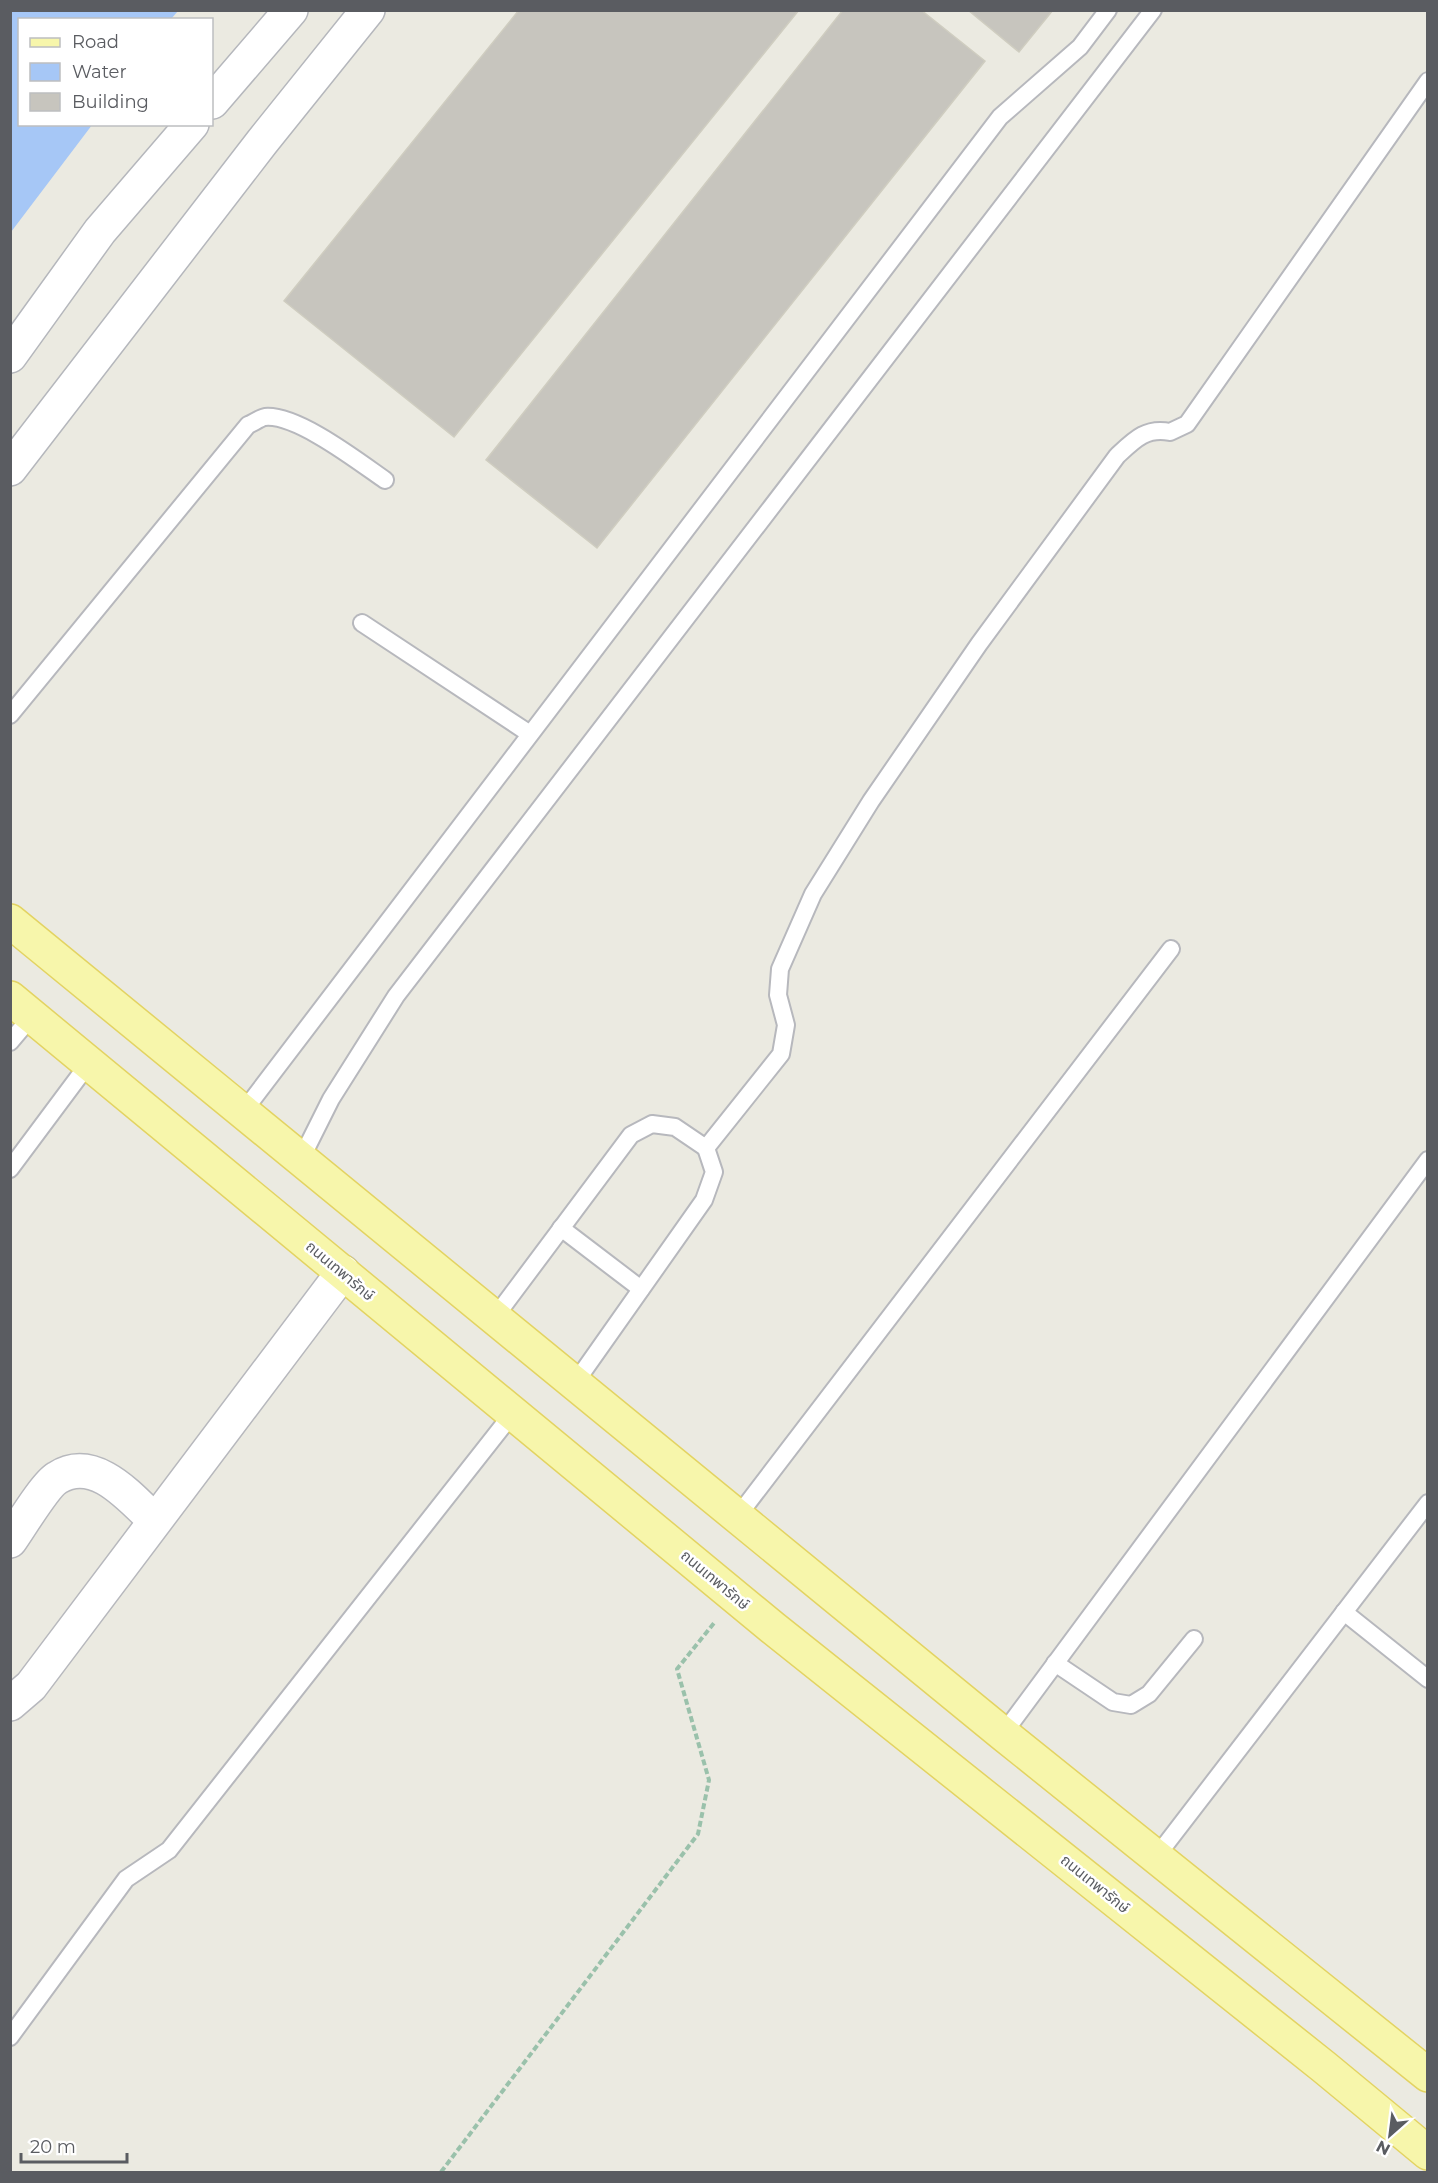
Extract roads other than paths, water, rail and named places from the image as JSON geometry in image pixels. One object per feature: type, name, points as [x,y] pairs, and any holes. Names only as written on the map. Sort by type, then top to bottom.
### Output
[{"type":"main road","points":[[213,101],[291,10]]},
{"type":"main road","points":[[10,469],[262,142],[368,10]]},
{"type":"main road","points":[[10,356],[100,231],[190,126]]},
{"type":"main road","points":[[10,921],[1003,1734],[1428,2075]]},
{"type":"main road","name":"ถนนเทพารักษ์","points":[[21,1007],[735,1596],[1324,2067],[1428,2153]]},
{"type":"main road","points":[[10,1704],[31,1686],[343,1272]]},
{"type":"main road","points":[[10,1541],[56,1478],[78,1469],[95,1473],[123,1490],[154,1520]]},
{"type":"lane","points":[[243,1112],[1000,117],[1080,47],[1108,10]]},
{"type":"lane","points":[[301,1159],[331,1099],[396,996],[1153,10]]},
{"type":"lane","points":[[706,1148],[781,1054],[786,1025],[778,995],[780,969],[813,894],[871,801],[979,644],[1117,456],[1146,432],[1159,430],[1170,432],[1187,424],[1428,81]]},
{"type":"lane","points":[[10,715],[248,426],[264,417],[281,419],[316,433],[386,480]]},
{"type":"lane","points":[[362,623],[530,734]]},
{"type":"lane","points":[[737,1517],[1171,949]]},
{"type":"lane","points":[[10,1042],[21,1007]]},
{"type":"lane","points":[[10,1168],[89,1063]]},
{"type":"lane","points":[[495,1317],[631,1135],[652,1124],[675,1127],[706,1148],[714,1172],[704,1200],[575,1383]]},
{"type":"lane","points":[[1003,1734],[1428,1160]]},
{"type":"lane","points":[[561,1228],[641,1289]]},
{"type":"lane","points":[[10,2037],[126,1879],[169,1850],[513,1413]]},
{"type":"lane","points":[[1156,1857],[1428,1503]]},
{"type":"lane","points":[[1344,1612],[1428,1679]]},
{"type":"lane","points":[[1055,1664],[1113,1702],[1131,1705],[1149,1694],[1194,1639]]},
{"type":"water","points":[[11,10],[178,11],[172,18],[18,18],[18,126],[91,126],[11,232]]}]
